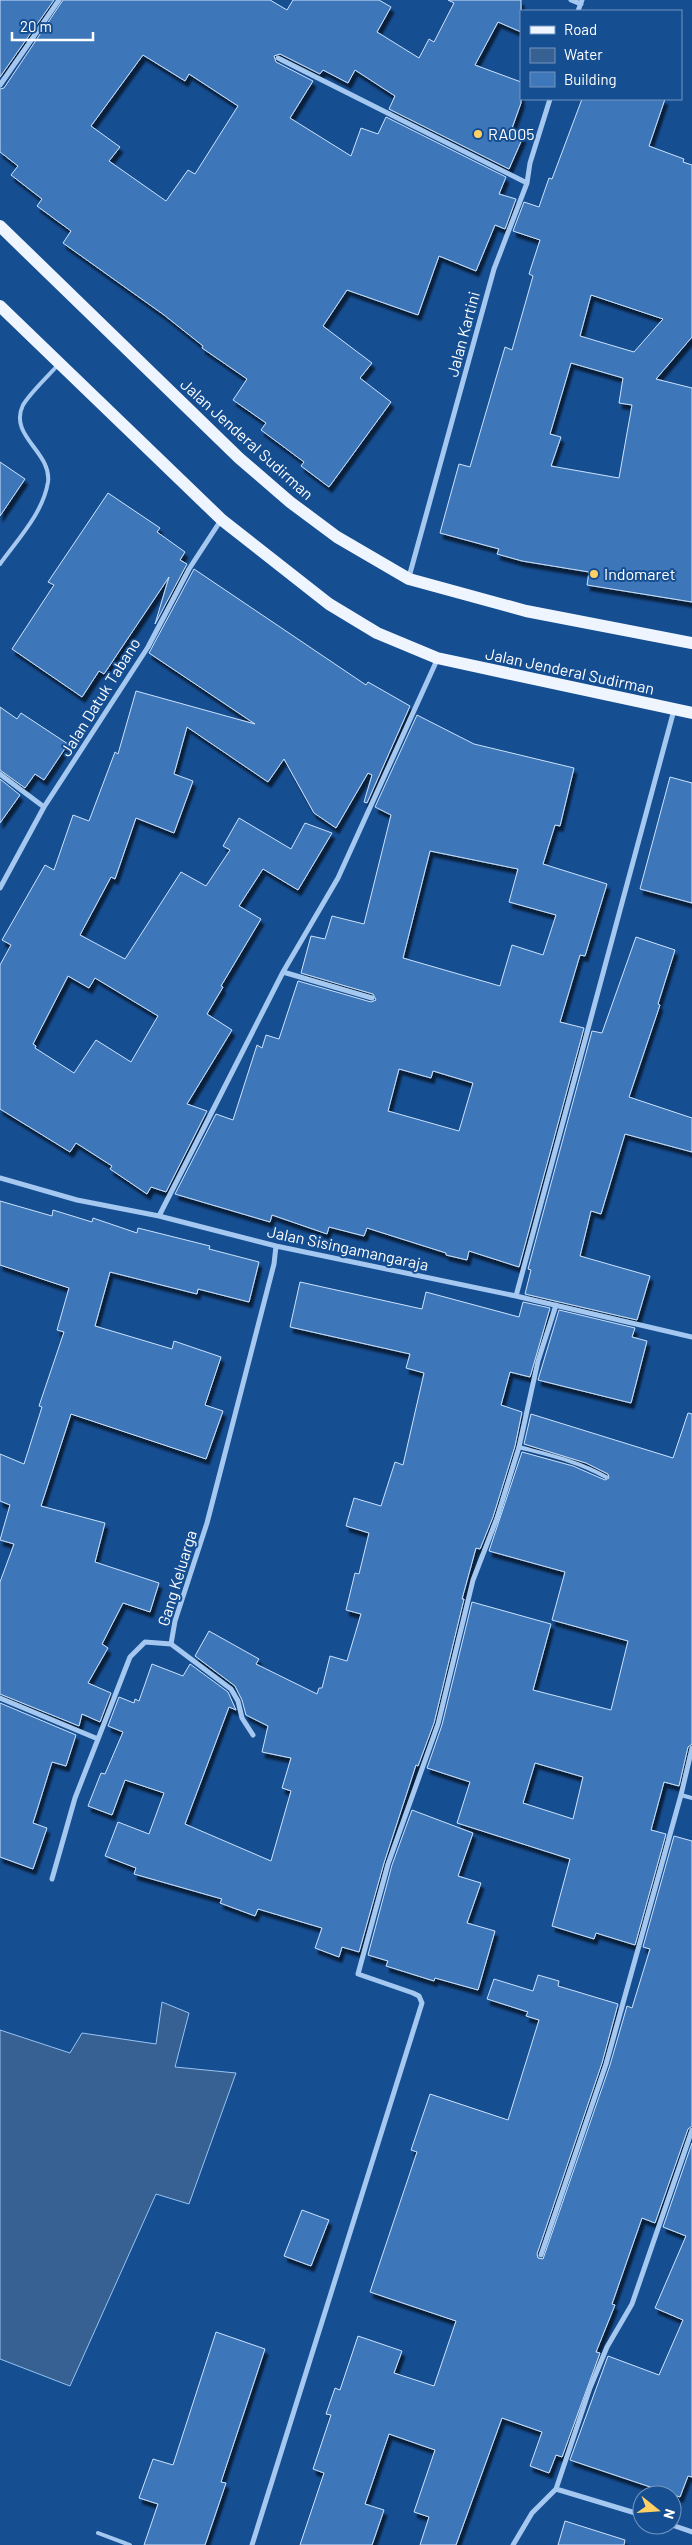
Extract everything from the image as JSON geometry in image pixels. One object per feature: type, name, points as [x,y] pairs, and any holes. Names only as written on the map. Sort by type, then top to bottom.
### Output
[{"type":"main road","name":"Jalan Jenderal Sudirman","points":[[0,226],[239,458],[283,496],[336,536],[409,578],[526,611],[692,643]]},
{"type":"main road","name":"Jalan Jenderal Sudirman","points":[[0,306],[222,520],[329,604],[377,633],[437,658],[692,713]]},
{"type":"street","points":[[0,84],[59,0]]},
{"type":"street","points":[[571,0],[581,2]]},
{"type":"street","points":[[278,58],[527,183]]},
{"type":"street","name":"Jalan Kartini","points":[[409,578],[494,269],[527,183],[530,163],[550,100]]},
{"type":"street","name":"Jalan Datuk Tabano","points":[[0,888],[44,807],[148,647],[189,569],[222,520]]},
{"type":"street","points":[[159,1216],[283,972],[338,878],[437,658]]},
{"type":"street","points":[[516,1296],[674,710]]},
{"type":"street","points":[[0,774],[44,807]]},
{"type":"street","points":[[283,972],[372,998]]},
{"type":"street","name":"Jalan Sisingamangaraja","points":[[0,1178],[77,1200],[159,1216],[276,1246],[516,1296],[692,1337]]},
{"type":"street","name":"Gang Keluarga","points":[[52,1879],[75,1798],[130,1657],[145,1642],[171,1644],[175,1621],[207,1523],[274,1264],[276,1246]]},
{"type":"street","points":[[252,2545],[422,2002],[419,1996],[413,1993],[358,1974],[388,1864],[438,1724],[473,1580],[497,1518],[519,1447],[538,1361],[556,1305]]},
{"type":"street","points":[[171,1644],[231,1689],[238,1701],[242,1718],[253,1735]]},
{"type":"street","points":[[0,1698],[98,1739]]},
{"type":"street","points":[[540,2255],[606,2064],[681,1795],[692,1748]]},
{"type":"street","points":[[513,2545],[532,2512],[556,2488],[590,2388],[608,2347],[632,2304],[692,2130]]},
{"type":"street","points":[[556,2488],[632,2512]]},
{"type":"lane","points":[[0,564],[38,510],[48,481],[45,463],[25,436],[20,420],[23,405],[60,363]]},
{"type":"lane","points":[[519,1447],[564,1458],[588,1467],[606,1477]]},
{"type":"lane","points":[[681,1795],[692,1798]]},
{"type":"lane","points":[[98,2533],[130,2545]]},
{"type":"water","points":[[162,2002],[189,2013],[175,2067],[236,2073],[189,2204],[156,2194],[70,2386],[0,2359],[0,2030],[70,2053],[82,2033],[156,2044]]},
{"type":"building","points":[[0,0],[54,0],[0,77]]},
{"type":"building","points":[[63,0],[270,0],[287,10],[293,0],[379,0],[391,7],[377,32],[419,58],[429,39],[434,42],[454,3],[448,0],[521,0],[520,32],[498,22],[475,65],[520,82],[521,103],[511,131],[523,137],[509,169],[389,109],[395,96],[355,70],[348,83],[323,70],[320,74],[280,54],[274,56],[276,62],[313,81],[290,118],[351,156],[361,128],[378,134],[386,117],[506,177],[499,194],[516,199],[505,229],[495,225],[476,271],[439,256],[418,315],[347,290],[323,326],[372,363],[360,378],[391,402],[329,487],[301,466],[304,462],[261,430],[266,423],[233,400],[247,379],[202,348],[203,346],[164,315],[63,243],[71,231],[37,206],[42,199],[11,175],[18,166],[0,152],[0,89],[4,88]],"holes":[[[143,55],[185,81],[189,74],[238,106],[195,174],[188,170],[166,201],[109,161],[120,147],[91,126]]]},
{"type":"building","points":[[582,100],[665,100],[649,146],[684,159],[683,162],[692,165],[692,337],[656,379],[692,388],[692,602],[587,585],[589,572],[522,561],[497,554],[499,549],[440,533],[459,464],[470,467],[505,347],[512,350],[533,276],[529,274],[540,240],[513,231],[524,202],[539,207],[549,178],[552,179]],"holes":[[[591,295],[663,319],[634,352],[580,336]],[[571,363],[623,378],[619,403],[632,405],[619,478],[551,466],[561,437],[550,434]]]},
{"type":"building","points":[[0,462],[25,479],[0,516]]},
{"type":"building","points":[[108,493],[160,528],[157,532],[185,552],[180,560],[187,564],[155,624],[169,577],[104,674],[99,671],[82,697],[12,649],[54,585],[48,582]]},
{"type":"building","points":[[194,569],[366,685],[368,682],[410,706],[367,803],[364,802],[372,775],[368,773],[336,828],[314,813],[284,759],[268,782],[187,727],[174,774],[193,781],[174,833],[136,818],[115,879],[111,877],[80,935],[125,959],[181,872],[206,886],[230,850],[223,846],[239,818],[291,849],[305,823],[332,833],[298,890],[263,869],[239,906],[261,919],[221,986],[223,987],[207,1014],[232,1030],[187,1104],[207,1111],[166,1192],[151,1187],[147,1194],[110,1169],[112,1166],[76,1143],[70,1152],[0,1109],[0,965],[11,945],[2,940],[45,865],[54,870],[73,815],[89,821],[115,752],[118,754],[136,691],[255,724],[149,653]],"holes":[[[68,976],[89,988],[95,978],[158,1016],[131,1062],[96,1040],[74,1073],[35,1048],[36,1046],[33,1044]]]},
{"type":"building","points":[[0,707],[17,719],[21,713],[68,744],[44,780],[35,774],[25,788],[0,770]]},
{"type":"building","points":[[417,715],[474,744],[574,768],[560,826],[555,825],[543,864],[607,884],[585,956],[580,955],[560,1022],[584,1028],[519,1267],[469,1251],[467,1260],[446,1255],[446,1253],[367,1228],[364,1236],[329,1227],[327,1234],[272,1215],[270,1222],[175,1194],[216,1114],[233,1120],[257,1045],[262,1048],[266,1035],[279,1039],[298,981],[371,1002],[376,1000],[373,994],[301,973],[311,936],[325,939],[332,916],[364,924],[391,815],[375,807]],"holes":[[[430,851],[518,869],[509,902],[556,915],[543,955],[512,945],[500,986],[403,958]],[[399,1069],[431,1078],[433,1071],[473,1083],[459,1131],[388,1111]]]},
{"type":"building","points":[[670,777],[692,783],[692,903],[640,889]]},
{"type":"building","points":[[0,779],[20,795],[0,823]]},
{"type":"building","points":[[636,937],[675,950],[658,1004],[660,1005],[629,1097],[692,1118],[692,1152],[625,1134],[601,1214],[591,1211],[580,1256],[650,1276],[637,1320],[525,1294],[531,1270],[528,1269],[592,1031],[602,1033]]},
{"type":"building","points":[[0,1201],[52,1216],[53,1210],[92,1222],[93,1218],[137,1233],[138,1228],[210,1246],[209,1249],[259,1262],[249,1302],[198,1289],[197,1294],[110,1272],[95,1326],[172,1349],[174,1341],[221,1357],[205,1405],[223,1411],[206,1459],[71,1414],[41,1506],[105,1523],[95,1562],[159,1583],[150,1612],[123,1603],[102,1644],[108,1648],[88,1683],[111,1693],[100,1722],[82,1714],[79,1726],[0,1694],[0,1582],[14,1544],[0,1540],[10,1505],[0,1501],[0,1454],[24,1464],[42,1407],[39,1406],[64,1332],[57,1330],[69,1288],[0,1265]]},
{"type":"building","points":[[300,1282],[422,1309],[426,1292],[519,1317],[523,1302],[550,1308],[530,1377],[510,1372],[501,1405],[522,1412],[515,1446],[493,1517],[480,1549],[476,1548],[462,1599],[464,1599],[434,1723],[418,1766],[416,1765],[384,1863],[359,1952],[342,1947],[339,1957],[315,1948],[322,1928],[258,1909],[255,1916],[220,1903],[222,1899],[134,1874],[136,1868],[105,1856],[118,1822],[149,1834],[164,1793],[125,1780],[112,1815],[88,1806],[101,1773],[105,1774],[123,1732],[108,1726],[119,1697],[134,1703],[135,1699],[139,1701],[152,1664],[183,1676],[190,1664],[228,1692],[236,1710],[229,1707],[185,1824],[271,1861],[291,1791],[282,1788],[291,1758],[262,1752],[268,1726],[246,1715],[242,1700],[235,1686],[195,1656],[209,1631],[259,1659],[256,1664],[317,1694],[319,1688],[322,1688],[330,1656],[347,1661],[361,1614],[346,1610],[355,1573],[359,1574],[369,1533],[346,1526],[354,1498],[381,1506],[395,1462],[403,1465],[424,1373],[406,1368],[410,1354],[290,1327]]},
{"type":"building","points":[[559,1310],[635,1328],[632,1337],[647,1341],[631,1403],[538,1380]]},
{"type":"building","points":[[688,1413],[692,1414],[692,1744],[688,1747],[679,1786],[664,1782],[651,1830],[666,1834],[635,1945],[596,1933],[594,1939],[552,1926],[570,1859],[457,1823],[470,1782],[427,1768],[442,1725],[472,1602],[551,1624],[533,1690],[611,1710],[628,1641],[552,1620],[565,1572],[489,1551],[522,1452],[573,1466],[605,1480],[609,1478],[608,1474],[586,1463],[524,1444],[531,1414],[673,1458]],"holes":[[[535,1763],[583,1777],[573,1819],[523,1803]]]},
{"type":"building","points":[[0,1703],[76,1735],[66,1766],[52,1762],[33,1823],[47,1828],[33,1869],[0,1857]]},
{"type":"building","points":[[412,1810],[473,1833],[458,1876],[481,1883],[467,1923],[495,1931],[478,1990],[435,1978],[434,1981],[386,1966],[388,1961],[368,1955],[392,1865]]},
{"type":"building","points":[[674,1836],[692,1841],[692,2126],[688,2129],[655,2223],[642,2218],[612,2304],[615,2305],[596,2352],[600,2353],[562,2457],[556,2455],[549,2473],[530,2466],[542,2432],[502,2418],[456,2545],[420,2545],[429,2517],[414,2512],[435,2450],[389,2434],[365,2504],[384,2510],[372,2545],[300,2545],[324,2473],[313,2469],[331,2415],[326,2414],[335,2388],[340,2390],[358,2336],[402,2351],[394,2373],[434,2386],[456,2321],[370,2292],[417,2152],[411,2150],[430,2094],[508,2120],[539,2020],[526,2016],[528,2012],[487,1999],[494,1979],[533,1991],[538,1975],[559,1981],[558,1986],[618,2004],[602,2063],[537,2254],[538,2258],[543,2259],[610,2065],[627,2006],[632,2008],[650,1949],[643,1947]]},
{"type":"building","points":[[692,2143],[692,2477],[688,2476],[682,2492],[682,2485],[644,2485],[570,2460],[608,2356],[659,2375],[683,2320],[655,2308],[686,2236],[663,2227]]},
{"type":"building","points":[[302,2210],[329,2220],[311,2266],[284,2256]]},
{"type":"building","points":[[216,2332],[265,2349],[221,2482],[226,2483],[205,2545],[144,2545],[158,2504],[139,2498],[153,2459],[173,2465]]},
{"type":"building","points":[[565,2521],[625,2540],[624,2545],[558,2545]]},
{"type":"place","name":"RA005","points":[[478,134]]},
{"type":"place","name":"Indomaret","points":[[594,574]]}]
